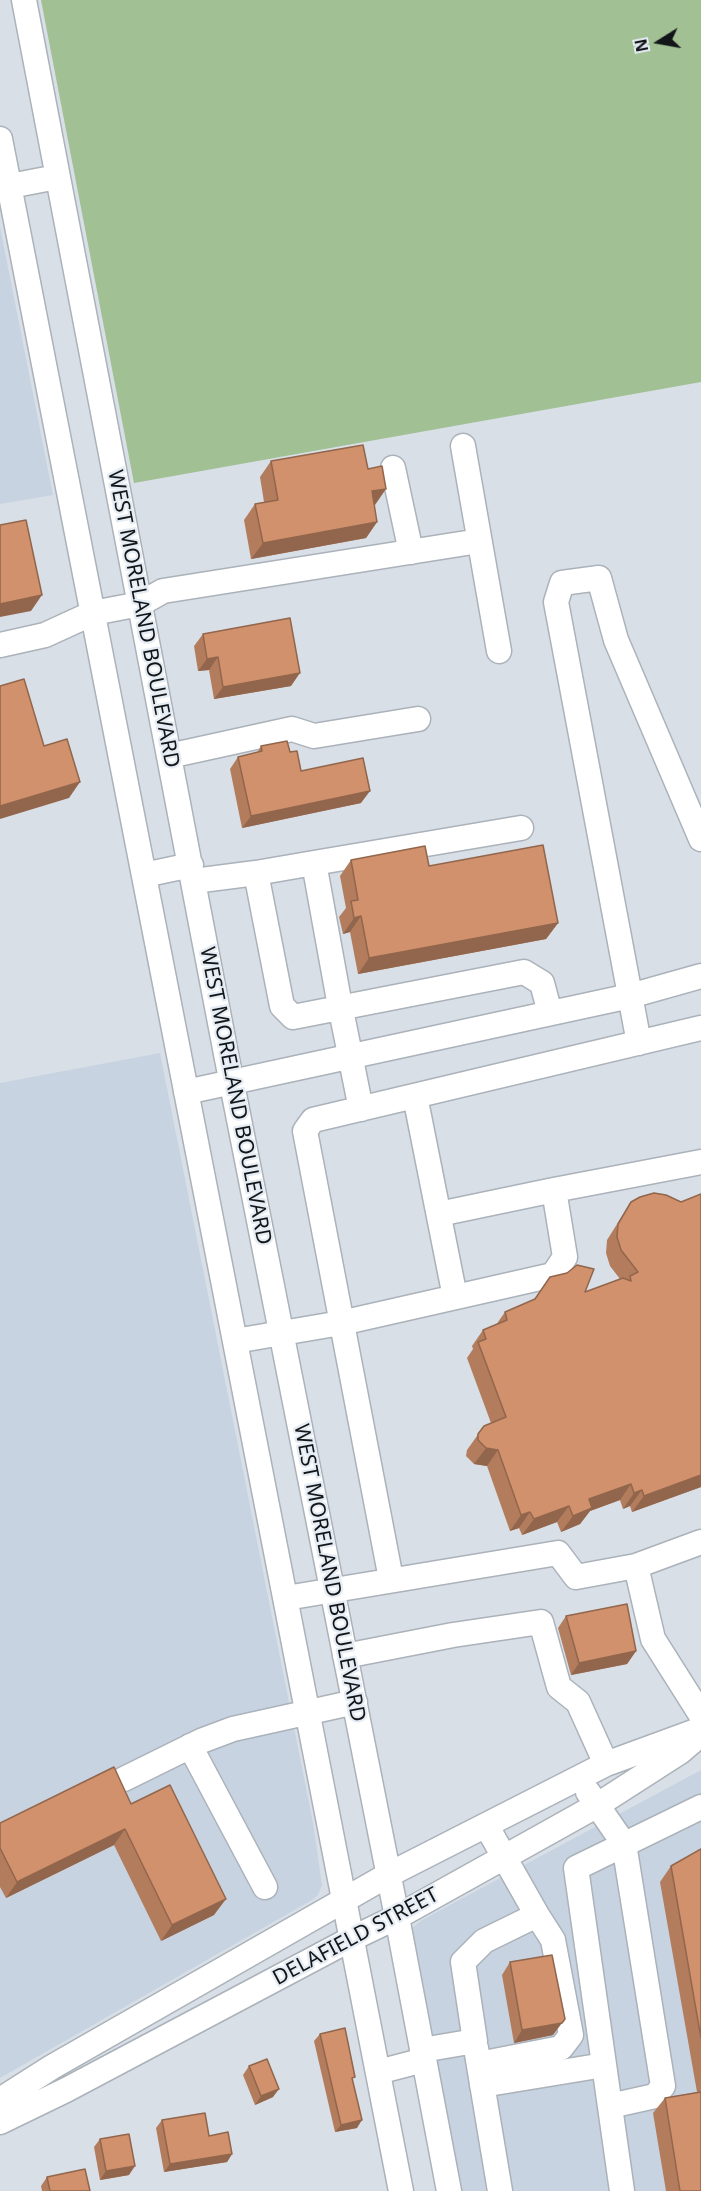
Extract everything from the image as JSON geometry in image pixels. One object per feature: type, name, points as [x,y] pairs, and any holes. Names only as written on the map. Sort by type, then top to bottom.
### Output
[{"type":"street","name":"WEST MORELAND BOULEVARD","points":[[24,0],[231,1082],[397,1917],[449,2191]]},
{"type":"street","points":[[0,139],[401,2191]]},
{"type":"street","points":[[9,186],[57,177]]},
{"type":"street","points":[[463,446],[499,651]]},
{"type":"street","points":[[393,468],[411,552]]},
{"type":"street","points":[[0,645],[45,635],[93,613],[140,603],[163,591],[479,541]]},
{"type":"street","points":[[639,1043],[556,602],[562,583],[599,578],[616,640],[701,838]]},
{"type":"street","points":[[170,756],[292,729],[314,736],[418,719]]},
{"type":"street","points":[[144,875],[256,873],[521,828]]},
{"type":"street","points":[[314,863],[361,1109]]},
{"type":"street","points":[[256,873],[282,1006],[293,1017],[524,972],[542,982],[550,1014]]},
{"type":"street","points":[[186,1092],[630,996],[701,976]]},
{"type":"street","points":[[391,1579],[305,1131],[313,1120],[701,1028]]},
{"type":"street","points":[[415,1096],[455,1297]]},
{"type":"street","points":[[439,1214],[701,1162]]},
{"type":"street","points":[[235,1341],[341,1323],[553,1275],[565,1257],[554,1190]]},
{"type":"street","points":[[286,1598],[558,1553],[576,1576],[636,1566],[701,1542]]},
{"type":"street","points":[[636,1566],[653,1639],[701,1715]]},
{"type":"street","points":[[345,1656],[453,1635],[541,1622],[559,1687],[578,1701],[606,1764]]},
{"type":"street","points":[[124,1779],[190,1746],[233,1729],[354,1702]]},
{"type":"street","name":"DELAFIELD STREET","points":[[0,2100],[52,2067],[388,1875],[606,1764],[701,1732]]},
{"type":"street","name":"DELAFIELD STREET","points":[[0,2122],[66,2090],[351,1939],[397,1917],[506,1857],[596,1806],[680,1752],[701,1732]]},
{"type":"street","points":[[190,1746],[265,1887]]},
{"type":"street","points":[[579,1778],[624,1844],[663,2086],[655,2096],[610,2106]]},
{"type":"street","points":[[622,2191],[576,1868],[701,1807]]},
{"type":"street","points":[[479,2063],[561,2048],[571,2035],[553,1940],[486,1825]]},
{"type":"street","points":[[500,2191],[463,1962],[484,1941],[537,1915]]},
{"type":"street","points":[[238,1961],[255,1990]]},
{"type":"street","points":[[378,2072],[423,2055],[479,2063],[604,2065]]},
{"type":"street","points":[[52,2067],[66,2090]]},
{"type":"shaded area","points":[[0,227],[53,495],[0,504]]},
{"type":"shaded area","points":[[160,1053],[313,1823],[322,1885],[318,1895],[312,1900],[0,2078],[0,1083]]},
{"type":"shaded area","points":[[701,1770],[701,2191],[458,2191],[409,1934],[412,1928],[422,1920]]},
{"type":"green space","points":[[41,0],[701,0],[701,382],[134,483]]},
{"type":"building","points":[[363,445],[368,469],[382,466],[386,489],[372,491],[377,522],[263,543],[255,504],[278,500],[271,461]]},
{"type":"building","points":[[26,520],[42,595],[0,604],[0,525]]},
{"type":"building","points":[[290,618],[300,673],[223,687],[218,657],[207,659],[203,634]]},
{"type":"building","points":[[24,679],[44,746],[67,739],[80,782],[0,806],[0,686]]},
{"type":"building","points":[[287,741],[290,752],[297,751],[301,771],[363,758],[370,791],[251,816],[238,757],[262,751],[261,746]]},
{"type":"building","points":[[543,845],[558,923],[369,958],[361,916],[354,918],[351,901],[358,900],[351,860],[425,846],[429,866]]},
{"type":"building","points":[[654,1193],[666,1195],[681,1202],[701,1194],[701,1475],[644,1496],[642,1490],[634,1493],[631,1484],[589,1499],[592,1508],[573,1516],[569,1506],[534,1519],[530,1512],[521,1515],[498,1450],[486,1448],[478,1440],[478,1434],[484,1426],[506,1417],[478,1342],[486,1339],[483,1330],[507,1320],[505,1312],[535,1299],[550,1277],[567,1273],[577,1265],[594,1269],[585,1292],[623,1278],[631,1281],[630,1276],[638,1272],[621,1250],[617,1237],[618,1224],[631,1202]]},
{"type":"building","points":[[627,1604],[636,1651],[579,1663],[566,1616]]},
{"type":"building","points":[[114,1767],[131,1804],[170,1785],[226,1899],[172,1925],[125,1829],[17,1882],[0,1848],[0,1823]]},
{"type":"building","points":[[701,1849],[701,2038],[671,1866]]},
{"type":"building","points":[[552,1955],[565,2019],[562,2023],[522,2030],[510,1962]]},
{"type":"building","points":[[345,2028],[355,2077],[352,2078],[362,2120],[341,2125],[320,2034]]},
{"type":"building","points":[[267,2059],[279,2089],[261,2096],[249,2066]]},
{"type":"building","points":[[701,2092],[701,2191],[680,2191],[665,2098]]},
{"type":"building","points":[[205,2113],[209,2136],[228,2132],[232,2154],[170,2164],[162,2120]]},
{"type":"building","points":[[129,2134],[135,2166],[106,2171],[100,2139]]},
{"type":"building","points":[[85,2169],[90,2191],[50,2191],[47,2177]]}]
